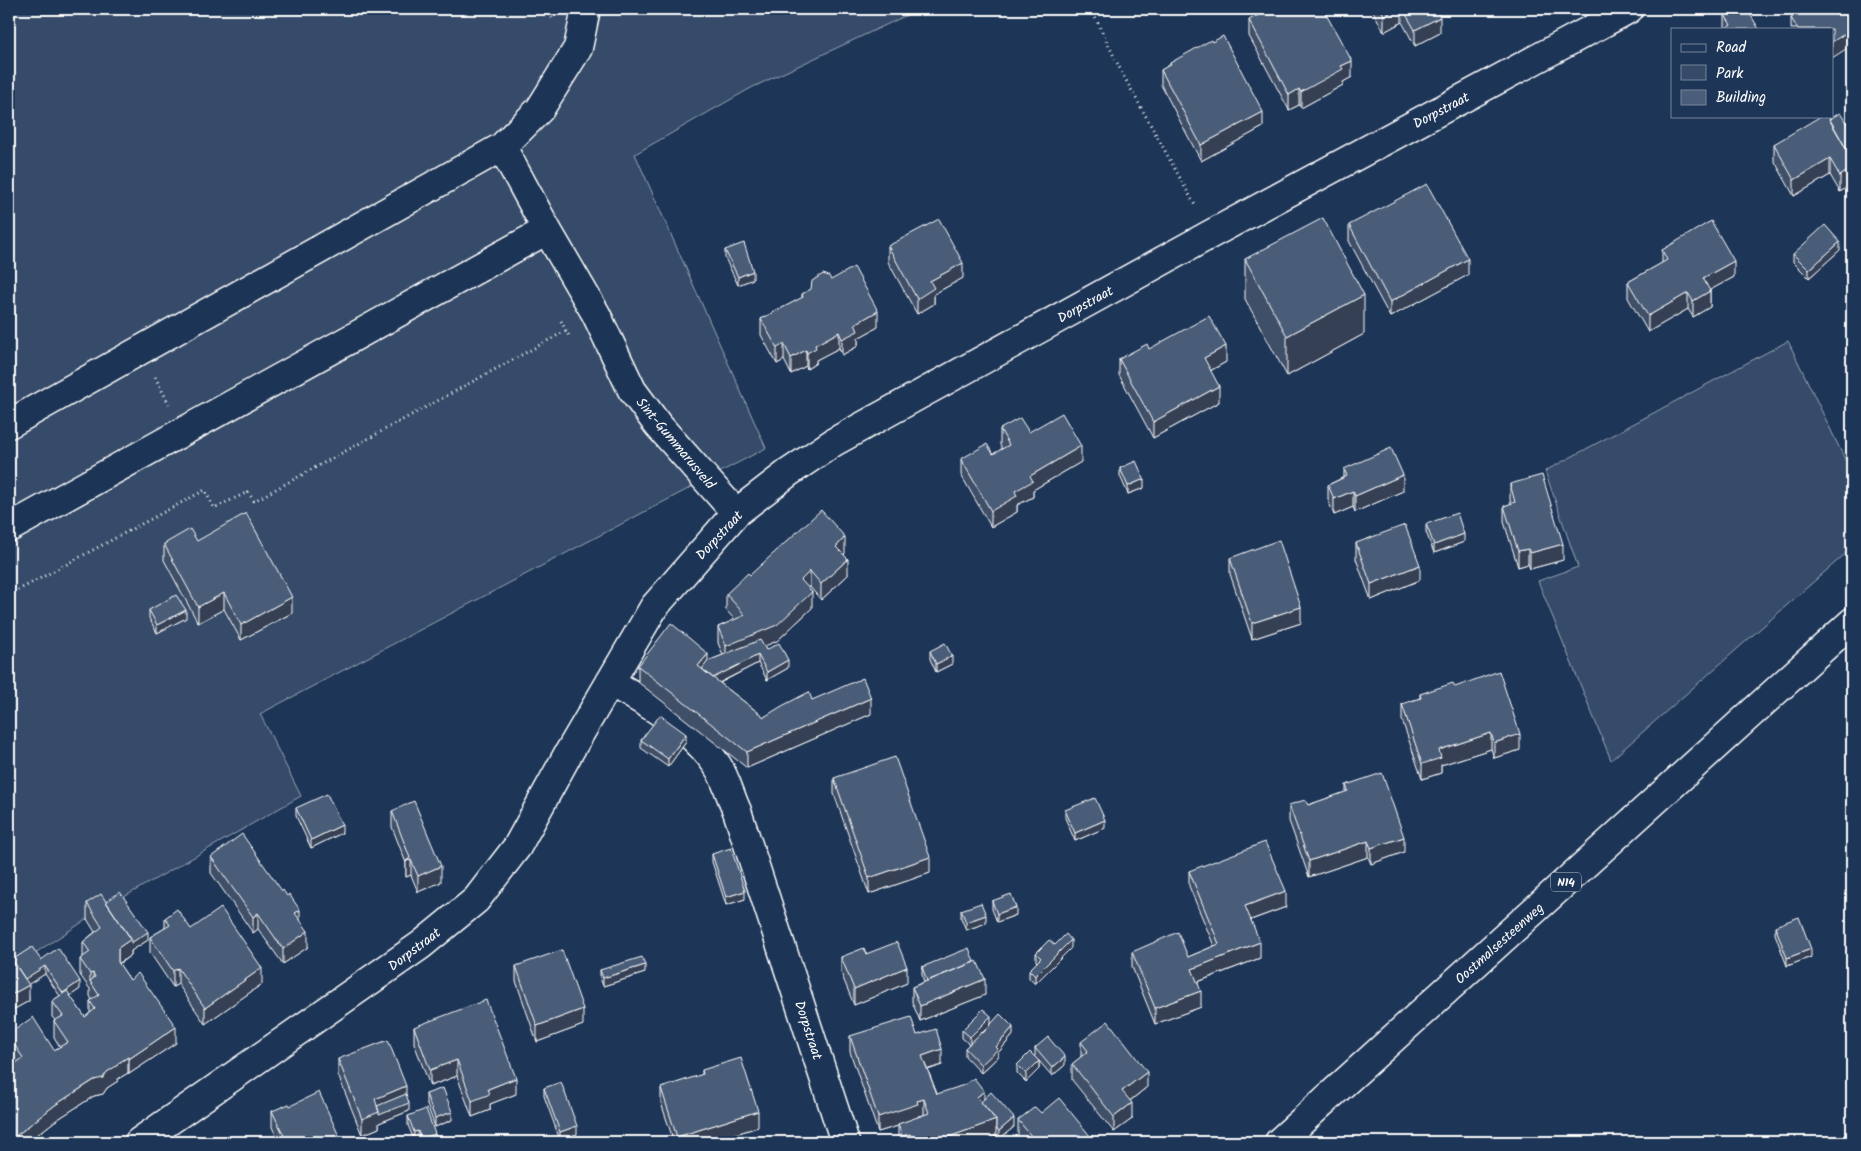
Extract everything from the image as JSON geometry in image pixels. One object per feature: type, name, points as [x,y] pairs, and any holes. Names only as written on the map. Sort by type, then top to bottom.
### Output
[{"type":"street","points":[[9,424],[502,147],[540,109],[578,48],[586,9]]},
{"type":"street","name":"Dorpstraat","points":[[139,1142],[421,945],[476,900],[517,847],[654,607],[736,514],[788,473],[834,442],[1211,234],[1629,9]]},
{"type":"street","name":"Sint-Gummarusveld","points":[[502,147],[596,314],[632,390],[658,425],[736,514]]},
{"type":"street","points":[[9,528],[547,230]]},
{"type":"street","name":"Oostmalsesteenweg","points":[[1279,1142],[1852,622]]},
{"type":"street","name":"Dorpstraat","points":[[610,682],[663,713],[700,744],[718,766],[736,811],[846,1142]]},
{"type":"path","points":[[1091,9],[1122,72],[1211,234]]},
{"type":"path","points":[[9,595],[205,490],[214,508],[248,492],[254,501],[596,314]]},
{"type":"path","points":[[140,350],[183,432]]},
{"type":"path","points":[[99,1142],[115,1131]]},
{"type":"green space","points":[[9,9],[920,9],[751,88],[635,154],[766,448],[260,714],[301,796],[101,910],[9,970]]},
{"type":"green space","points":[[1788,341],[1852,474],[1852,548],[1611,760],[1538,581],[1578,567],[1545,471]]},
{"type":"building","points":[[1270,9],[1323,9],[1352,61],[1341,66],[1343,69],[1301,92],[1299,89],[1289,95],[1249,20]]},
{"type":"building","points":[[1381,9],[1397,9],[1384,16]]},
{"type":"building","points":[[1403,9],[1435,9],[1440,17],[1415,30]]},
{"type":"building","points":[[1736,9],[1747,9],[1758,28],[1726,28],[1731,25],[1725,15]]},
{"type":"building","points":[[1801,9],[1852,9],[1852,21],[1845,25],[1849,31],[1834,41],[1834,28],[1797,28],[1791,18],[1802,11]]},
{"type":"building","points":[[1223,36],[1263,112],[1201,145],[1161,70],[1211,40],[1212,42]]},
{"type":"building","points":[[1840,113],[1852,132],[1852,159],[1829,119],[1834,118]]},
{"type":"building","points":[[1818,118],[1829,118],[1852,159],[1852,168],[1840,176],[1830,159],[1794,180],[1774,144]]},
{"type":"building","points":[[1427,184],[1468,259],[1390,302],[1349,225]]},
{"type":"building","points":[[1323,218],[1364,295],[1287,336],[1245,259]]},
{"type":"building","points":[[939,219],[963,263],[930,281],[934,288],[917,299],[888,246]]},
{"type":"building","points":[[1711,221],[1734,261],[1703,278],[1710,291],[1693,301],[1688,293],[1648,316],[1628,282],[1667,260],[1662,250]]},
{"type":"building","points":[[1825,225],[1840,242],[1809,270],[1793,254]]},
{"type":"building","points":[[744,243],[753,271],[738,277],[725,250]]},
{"type":"building","points":[[854,267],[878,311],[855,324],[858,331],[842,339],[839,332],[815,345],[816,348],[807,353],[806,350],[791,358],[784,344],[777,348],[761,319],[803,297],[802,294],[811,289],[812,281],[823,274],[829,276],[831,280]]},
{"type":"building","points":[[1209,316],[1226,346],[1204,358],[1219,386],[1153,422],[1119,359],[1147,344],[1149,349]]},
{"type":"building","points":[[1062,413],[1081,446],[1030,476],[1033,481],[1015,491],[1017,496],[991,511],[961,459],[987,444],[993,454],[1009,445],[1000,429],[1020,418],[1029,432]]},
{"type":"building","points":[[1391,448],[1403,475],[1355,496],[1353,491],[1334,499],[1328,485],[1347,476],[1344,469]]},
{"type":"building","points":[[1136,461],[1144,479],[1128,486],[1120,468]]},
{"type":"building","points":[[1542,475],[1563,544],[1530,553],[1528,549],[1518,551],[1504,506],[1515,502],[1510,484]]},
{"type":"building","points":[[821,510],[845,537],[836,547],[848,559],[821,584],[810,571],[801,580],[812,592],[777,625],[726,646],[718,627],[745,615],[726,594],[748,573],[750,575]]},
{"type":"building","points":[[246,513],[292,597],[241,625],[224,593],[198,607],[164,544],[190,529],[197,541]]},
{"type":"building","points":[[1457,513],[1464,534],[1434,545],[1426,524]]},
{"type":"building","points":[[1405,525],[1420,565],[1371,584],[1356,543]]},
{"type":"building","points":[[1279,540],[1301,607],[1252,623],[1230,558]]},
{"type":"building","points":[[176,595],[186,610],[157,625],[149,610]]},
{"type":"building","points":[[671,623],[708,654],[698,666],[764,717],[809,692],[812,700],[863,678],[871,698],[747,752],[638,666]]},
{"type":"building","points":[[760,640],[766,650],[779,643],[788,660],[767,672],[758,655],[713,678],[702,669],[708,661]]},
{"type":"building","points":[[945,643],[952,656],[936,664],[930,651]]},
{"type":"building","points":[[1499,671],[1520,734],[1494,743],[1491,733],[1439,750],[1441,758],[1422,764],[1402,704],[1421,698],[1420,694],[1453,683],[1455,687]]},
{"type":"building","points":[[660,715],[686,734],[668,759],[641,740]]},
{"type":"building","points":[[895,757],[930,857],[869,878],[834,778]]},
{"type":"building","points":[[1382,773],[1404,837],[1371,848],[1368,841],[1309,861],[1289,805],[1305,800],[1308,805],[1348,791],[1346,785]]},
{"type":"building","points":[[327,794],[342,825],[311,840],[296,808]]},
{"type":"building","points":[[1095,798],[1105,820],[1075,833],[1065,810]]},
{"type":"building","points":[[414,801],[441,866],[418,876],[411,860],[406,861],[410,858],[392,811]]},
{"type":"building","points":[[242,834],[282,891],[287,896],[289,894],[300,910],[295,913],[308,931],[283,949],[258,913],[253,917],[211,857]]},
{"type":"building","points":[[1265,842],[1286,891],[1245,906],[1260,942],[1192,969],[1201,991],[1155,1008],[1132,952],[1178,932],[1188,957],[1219,944],[1189,871]]},
{"type":"building","points":[[731,848],[745,891],[726,897],[712,854]]},
{"type":"building","points":[[120,892],[148,932],[131,943],[131,939],[106,902]]},
{"type":"building","points":[[101,894],[131,939],[118,948],[118,962],[130,980],[138,973],[176,1027],[129,1059],[128,1057],[117,1064],[103,1078],[94,1080],[55,1105],[12,1139],[9,1137],[9,1068],[23,1058],[9,1034],[33,1017],[54,1050],[68,1042],[54,1021],[63,1016],[52,1001],[67,991],[85,1017],[95,1009],[90,1001],[99,995],[90,981],[95,977],[93,973],[90,974],[80,959],[90,952],[83,942],[102,927],[87,903]]},
{"type":"building","points":[[1011,894],[1016,907],[997,914],[992,901]]},
{"type":"building","points":[[981,903],[986,915],[966,922],[961,910]]},
{"type":"building","points":[[221,908],[262,968],[205,1008],[178,968],[173,971],[150,937],[170,925],[165,918],[177,909],[191,929]]},
{"type":"building","points":[[1799,917],[1811,949],[1787,958],[1775,926]]},
{"type":"building","points":[[1066,934],[1071,940],[1035,976],[1029,970],[1041,958],[1036,953],[1049,940],[1055,945]]},
{"type":"building","points":[[897,942],[907,967],[854,989],[841,957],[864,948],[866,954]]},
{"type":"building","points":[[32,947],[41,960],[58,948],[80,981],[63,993],[45,966],[25,979],[13,961],[9,962]]},
{"type":"building","points":[[969,948],[974,962],[927,981],[922,967]]},
{"type":"building","points":[[562,950],[583,1009],[537,1026],[516,966]]},
{"type":"building","points":[[642,957],[645,965],[603,978],[600,970]]},
{"type":"building","points":[[1852,960],[1852,972],[1848,962]]},
{"type":"building","points":[[13,961],[29,985],[9,996],[9,963]]},
{"type":"building","points":[[977,961],[985,979],[920,1006],[912,987]]},
{"type":"building","points":[[486,1000],[516,1078],[488,1089],[490,1094],[472,1101],[457,1060],[430,1070],[414,1027]]},
{"type":"building","points":[[983,1009],[991,1016],[970,1037],[962,1030]]},
{"type":"building","points":[[1000,1014],[1013,1027],[996,1047],[998,1049],[981,1065],[965,1048],[983,1033]]},
{"type":"building","points":[[911,1017],[917,1035],[936,1029],[942,1049],[922,1056],[937,1094],[964,1085],[974,1078],[984,1091],[977,1097],[996,1120],[935,1142],[913,1142],[910,1134],[902,1136],[898,1124],[929,1113],[924,1099],[917,1101],[918,1104],[878,1117],[850,1036]]},
{"type":"building","points":[[1108,1021],[1147,1072],[1122,1091],[1132,1103],[1114,1117],[1072,1064],[1088,1051],[1081,1042]]},
{"type":"building","points":[[1048,1037],[1065,1057],[1052,1068],[1035,1048]]},
{"type":"building","points":[[388,1040],[406,1086],[375,1099],[379,1112],[362,1119],[338,1059]]},
{"type":"building","points":[[1030,1052],[1039,1061],[1026,1074],[1017,1065]]},
{"type":"building","points":[[741,1058],[758,1111],[677,1137],[661,1088],[703,1074],[702,1070]]},
{"type":"building","points":[[561,1082],[577,1126],[560,1132],[544,1088]]},
{"type":"building","points":[[443,1088],[452,1112],[435,1118],[426,1094]]},
{"type":"building","points":[[319,1092],[339,1136],[325,1142],[287,1142],[272,1111],[289,1104],[290,1106]]},
{"type":"building","points":[[991,1092],[1014,1118],[999,1131],[996,1128],[996,1120],[981,1102]]},
{"type":"building","points":[[406,1094],[409,1103],[379,1115],[377,1106]]},
{"type":"building","points":[[1059,1098],[1095,1142],[1036,1142],[1018,1120],[1035,1107],[1041,1113]]},
{"type":"building","points":[[426,1109],[435,1134],[421,1139],[418,1131],[414,1132],[408,1116]]},
{"type":"building","points":[[998,1138],[1000,1142],[987,1142]]}]
